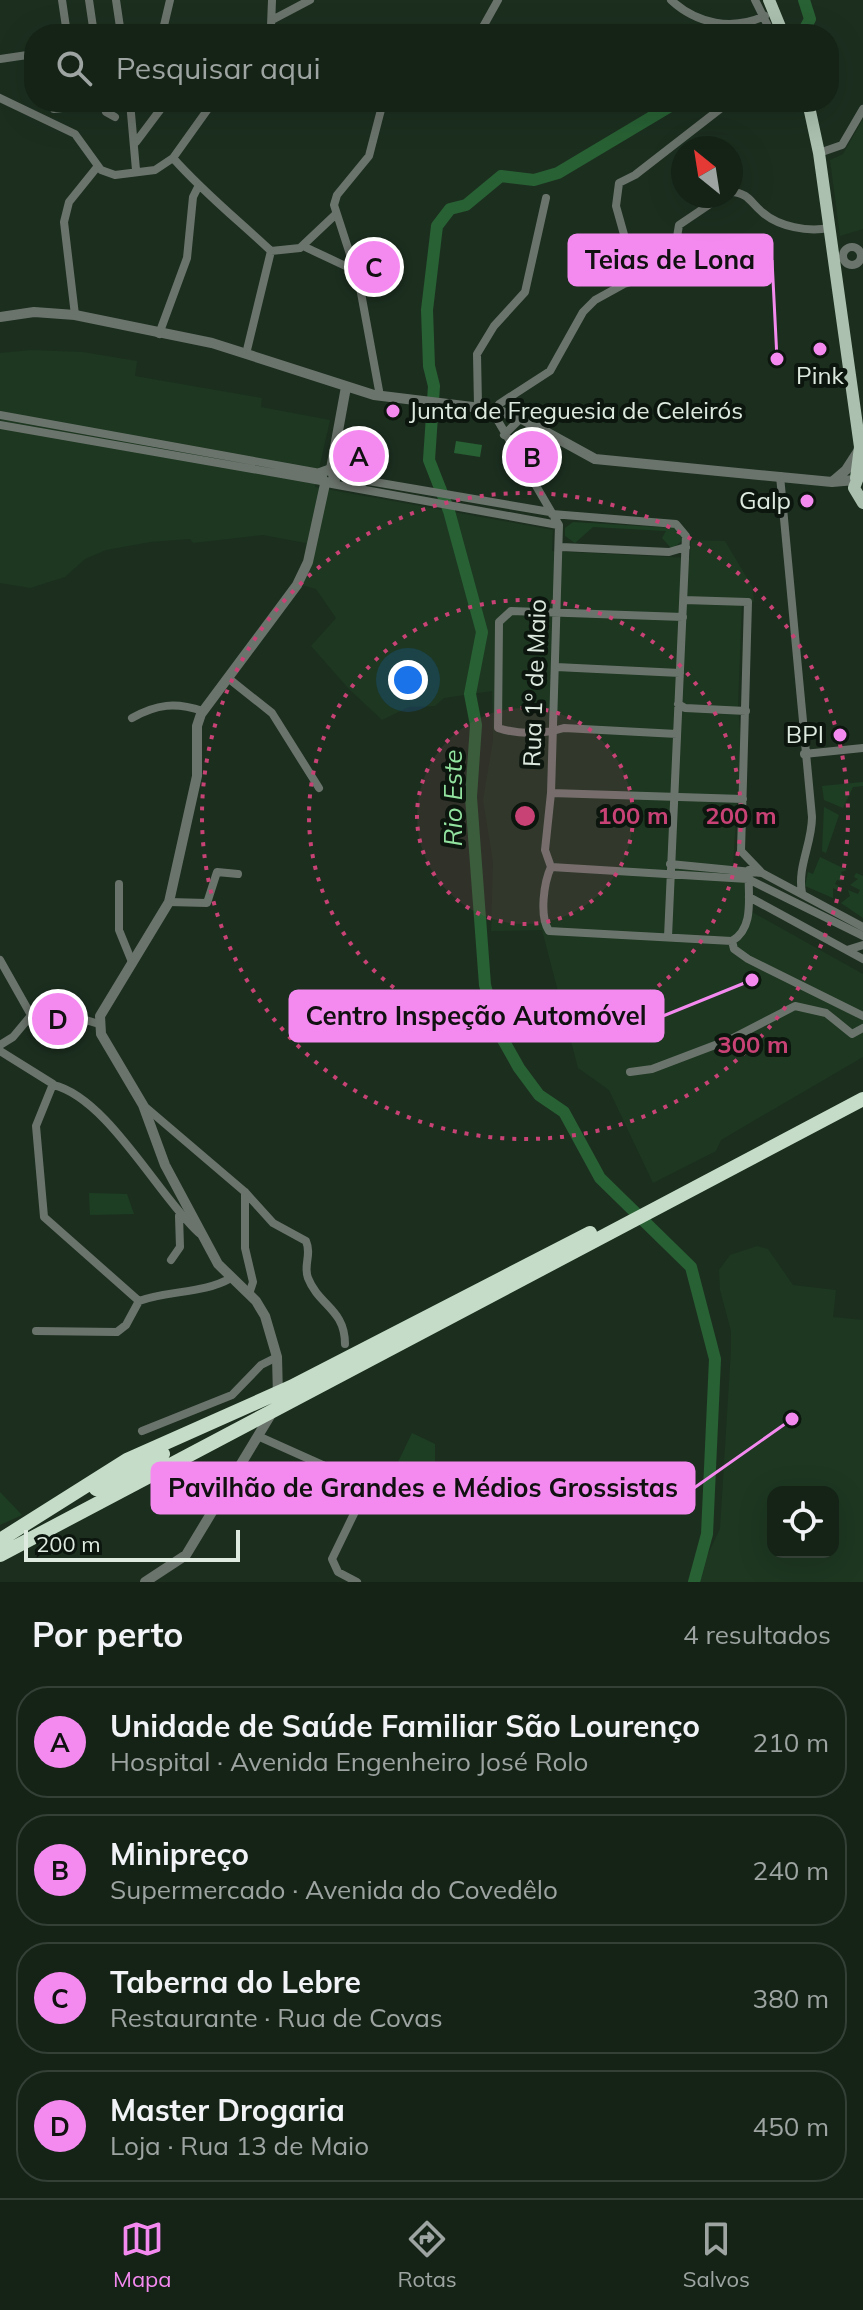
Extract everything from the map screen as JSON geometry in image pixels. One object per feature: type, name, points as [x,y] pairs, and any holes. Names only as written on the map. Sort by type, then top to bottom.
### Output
[{"type":"highway","points":[[738,1161],[863,1089]]},
{"type":"highway","points":[[0,1555],[596,1236],[863,1099]]},
{"type":"highway","points":[[0,1540],[127,1460],[291,1387],[596,1236]]},
{"type":"main road","points":[[769,0],[770,17],[775,24]]},
{"type":"main road","points":[[810,112],[829,228],[839,258],[862,451],[859,488]]},
{"type":"street","points":[[62,0],[66,24]]},
{"type":"street","points":[[89,0],[93,24]]},
{"type":"street","points":[[116,0],[120,24]]},
{"type":"street","points":[[164,24],[170,0]]},
{"type":"street","points":[[272,0],[272,20]]},
{"type":"street","points":[[269,24],[310,0]]},
{"type":"street","points":[[485,24],[498,0]]},
{"type":"street","points":[[671,0],[693,16],[721,24]]},
{"type":"street","points":[[755,0],[770,17],[771,24]]},
{"type":"street","points":[[730,24],[770,17]]},
{"type":"street","points":[[0,59],[24,55]]},
{"type":"street","points":[[0,98],[24,110]]},
{"type":"street","points":[[819,153],[842,145],[863,109]]},
{"type":"street","points":[[29,112],[75,134],[98,166],[115,175],[155,170],[173,158],[206,112]]},
{"type":"street","points":[[106,112],[115,117]]},
{"type":"street","points":[[131,112],[136,170]]},
{"type":"street","points":[[135,143],[158,112]]},
{"type":"street","points":[[380,112],[369,156],[337,195],[336,214],[356,271],[380,396]]},
{"type":"street","points":[[637,281],[615,198],[619,183],[635,175],[716,112]]},
{"type":"street","points":[[173,158],[198,187],[271,251]]},
{"type":"street","points":[[75,315],[64,222],[69,202],[98,166]]},
{"type":"street","points":[[159,334],[187,258],[190,211],[198,187]]},
{"type":"street","points":[[743,196],[754,199],[766,215],[804,231],[829,228]]},
{"type":"street","points":[[478,406],[477,354],[494,326],[525,292],[546,198]]},
{"type":"street","points":[[494,409],[550,371],[583,312],[595,300],[662,272],[674,255],[679,225],[704,208]]},
{"type":"street","points":[[303,246],[336,214]]},
{"type":"street","points":[[854,245],[860,250],[861,264],[848,265],[839,258],[846,247],[854,245]]},
{"type":"street","points":[[271,251],[303,246],[356,271]]},
{"type":"street","points":[[246,354],[271,251]]},
{"type":"street","points":[[0,317],[34,312],[75,315],[212,343],[380,396],[494,409],[521,418],[595,459],[780,476],[859,488]]},
{"type":"street","points":[[145,1582],[186,1555],[262,1434],[276,1406],[279,1375],[265,1316],[249,1294],[218,1264],[165,1165],[143,1105],[106,1044],[99,1024],[103,1005],[169,902],[197,776],[197,726],[203,711],[300,578],[308,562],[346,387]]},
{"type":"street","points":[[494,409],[504,435],[559,525]]},
{"type":"street","points":[[0,415],[559,525]]},
{"type":"street","points":[[504,435],[521,418]]},
{"type":"street","points":[[0,425],[327,477],[357,479],[551,513],[676,524],[685,531],[686,547],[668,937],[732,941],[744,929],[749,897],[748,875]]},
{"type":"street","points":[[832,482],[862,451]]},
{"type":"street","points":[[780,476],[812,838],[799,875],[798,891],[789,899]]},
{"type":"street","name":"Rua 1º de Maio","points":[[559,525],[561,547],[551,793],[545,850],[551,867],[546,878],[545,920],[549,931],[668,937]]},
{"type":"street","points":[[561,547],[669,552],[686,547]]},
{"type":"street","points":[[684,600],[748,602],[741,851],[762,873],[863,927]]},
{"type":"street","points":[[677,734],[564,728],[553,733],[509,732],[496,725],[499,622],[511,611],[683,617]]},
{"type":"street","points":[[556,667],[680,673]]},
{"type":"street","points":[[228,678],[272,713],[319,788]]},
{"type":"street","points":[[678,704],[685,708],[746,711]]},
{"type":"street","points":[[132,718],[164,705],[184,705],[203,711]]},
{"type":"street","points":[[804,754],[863,748]]},
{"type":"street","points":[[551,793],[743,799]]},
{"type":"street","points":[[670,864],[748,875],[863,936]]},
{"type":"street","points":[[551,867],[670,874],[762,873]]},
{"type":"street","points":[[169,902],[207,903],[217,872],[238,874]]},
{"type":"street","points":[[780,882],[799,875]]},
{"type":"street","points":[[119,884],[119,930],[132,962]]},
{"type":"street","points":[[749,897],[863,959]]},
{"type":"street","points":[[732,941],[734,949],[748,959],[863,1016]]},
{"type":"street","points":[[847,950],[863,945]]},
{"type":"street","points":[[0,960],[31,1015]]},
{"type":"street","points":[[99,1024],[41,1006],[0,1048],[53,1085],[67,1089],[90,1107],[158,1182],[179,1215],[206,1241]]},
{"type":"street","points":[[630,1072],[652,1069],[731,1039],[795,1006],[826,1013],[852,1034],[863,1028]]},
{"type":"street","points":[[53,1085],[36,1126],[44,1217],[139,1301]]},
{"type":"street","points":[[143,1105],[245,1192],[273,1223],[306,1241],[311,1255],[306,1269],[309,1279],[343,1321],[345,1344]]},
{"type":"street","points":[[245,1192],[245,1248],[253,1282],[249,1294]]},
{"type":"street","points":[[171,1260],[180,1247],[179,1215]]},
{"type":"street","points":[[36,1331],[114,1333],[126,1325],[139,1301],[170,1292],[207,1288],[231,1278]]},
{"type":"street","points":[[142,1431],[232,1395],[261,1365],[277,1357]]},
{"type":"street","points":[[262,1434],[365,1484],[366,1489],[332,1563],[338,1572],[357,1582]]},
{"type":"shaded area","points":[[863,119],[863,229],[840,236],[830,160],[843,154]]},
{"type":"shaded area","points":[[31,350],[83,352],[137,361],[135,376],[262,398],[261,407],[330,420],[315,487],[553,530],[552,551],[690,558],[691,540],[725,541],[753,588],[754,602],[742,602],[738,706],[741,743],[732,880],[745,882],[745,908],[863,974],[863,1057],[721,1140],[716,1151],[653,1183],[609,1090],[578,1068],[542,930],[491,931],[493,862],[483,800],[493,740],[492,691],[444,698],[435,706],[409,707],[382,720],[311,646],[336,618],[316,589],[294,583],[303,565],[306,543],[263,535],[193,543],[190,539],[150,542],[106,550],[85,559],[65,577],[30,588],[0,583],[0,353]]},
{"type":"shaded area","points":[[456,441],[482,445],[480,457],[454,453]]},
{"type":"shaded area","points":[[573,522],[673,528],[682,535],[682,541],[672,549],[662,538],[666,531],[593,527],[575,543],[565,536],[565,528]]},
{"type":"shaded area","points":[[863,782],[863,786],[853,787],[843,808],[824,800],[822,786]]},
{"type":"shaded area","points":[[824,807],[839,815],[826,853],[822,851]]},
{"type":"shaded area","points":[[820,857],[847,870],[841,872],[841,881],[837,880],[835,884],[839,886],[837,890],[833,888],[833,898],[805,886],[808,872],[813,874]]},
{"type":"shaded area","points":[[856,873],[863,876],[863,918],[841,903],[850,896],[848,890],[858,894],[860,890],[850,885],[858,879],[854,877]]},
{"type":"shaded area","points":[[89,1193],[127,1194],[134,1214],[90,1215]]},
{"type":"shaded area","points":[[757,1246],[768,1249],[793,1285],[836,1290],[833,1317],[863,1320],[863,1582],[699,1582],[703,1564],[720,1529],[731,1331],[720,1290],[719,1270],[730,1255]]},
{"type":"shaded area","points":[[412,1433],[435,1444],[435,1471],[422,1498],[388,1483]]},
{"type":"shaded area","points":[[0,1492],[22,1515],[0,1525]]},
{"type":"waterway","name":"Rio Este","points":[[804,0],[810,19],[807,24]]},
{"type":"waterway","name":"Rio Este","points":[[660,112],[558,173],[534,180],[501,176],[466,205],[450,209],[437,226],[427,310],[429,366],[434,386],[429,460],[449,511],[482,632],[470,694],[476,725],[471,797],[485,985],[497,1029],[539,1095],[564,1112],[600,1178],[691,1267],[715,1359],[707,1534],[694,1582]]},
{"type":"place","name":"Taberna do Lebre","points":[[374,267]]},
{"type":"place","name":"Pink","points":[[820,349]]},
{"type":"place","name":"Teias de Lona","points":[[777,359]]},
{"type":"place","name":"Junta de Freguesia de Celeirós","points":[[393,411]]},
{"type":"place","name":"Unidade de Saúde Familiar São Lourenço","points":[[359,456]]},
{"type":"place","name":"Minipreço","points":[[532,457]]},
{"type":"place","name":"Galp","points":[[807,501]]},
{"type":"place","name":"BPI","points":[[840,735]]},
{"type":"place","name":"Centro Inspeção Automóvel","points":[[752,980]]},
{"type":"place","name":"Master Drogaria","points":[[58,1019]]},
{"type":"place","name":"Pavilhão de Grandes e Médios Grossistas","points":[[792,1419]]}]
